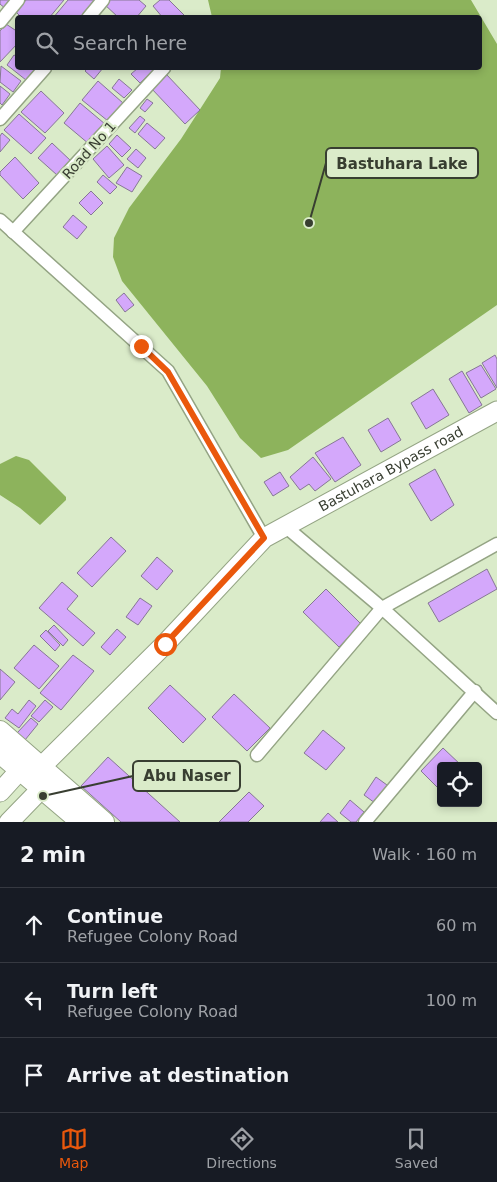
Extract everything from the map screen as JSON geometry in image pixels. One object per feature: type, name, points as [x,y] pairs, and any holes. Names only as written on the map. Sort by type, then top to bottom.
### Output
[{"type":"main road","name":"Bastuhara Bypass road","points":[[264,538],[497,412]]},
{"type":"main road","points":[[0,792],[20,770],[41,767],[165,644],[264,538]]},
{"type":"main road","points":[[0,731],[104,822]]},
{"type":"main road","points":[[0,753],[82,822]]},
{"type":"main road","points":[[9,822],[42,788],[41,767]]},
{"type":"street","points":[[0,22],[18,0]]},
{"type":"street","points":[[90,15],[103,0]]},
{"type":"street","points":[[0,119],[43,70]]},
{"type":"street","name":"Road No 1","points":[[13,232],[162,70]]},
{"type":"street","points":[[0,220],[168,372],[264,538]]},
{"type":"street","points":[[286,527],[382,608],[497,713]]},
{"type":"street","points":[[257,754],[382,608],[497,544]]},
{"type":"street","points":[[365,822],[475,691]]},
{"type":"shaded area","points":[[208,0],[471,0],[480,15],[212,15]]},
{"type":"shaded area","points":[[482,19],[497,44],[497,305],[288,450],[261,458],[240,438],[207,386],[122,281],[113,257],[114,238],[129,208],[181,139],[220,78],[221,70],[482,70]]},
{"type":"shaded area","points":[[16,456],[29,460],[66,497],[66,500],[40,525],[20,508],[0,495],[0,464]]},
{"type":"building","points":[[0,0],[13,0],[6,9],[0,4]]},
{"type":"building","points":[[26,0],[64,0],[52,15],[19,15],[16,12]]},
{"type":"building","points":[[68,0],[102,0],[90,15],[56,15]]},
{"type":"building","points":[[106,0],[139,0],[146,6],[138,15],[116,15],[103,3]]},
{"type":"building","points":[[160,0],[169,0],[184,15],[160,15],[153,6]]},
{"type":"building","points":[[6,24],[15,30],[15,46],[0,62],[0,31]]},
{"type":"building","points":[[14,55],[15,70],[34,70],[26,80],[7,65]]},
{"type":"building","points":[[1,66],[21,81],[13,92],[0,82]]},
{"type":"building","points":[[86,70],[101,70],[94,79]]},
{"type":"building","points":[[136,70],[154,70],[140,83],[131,74]]},
{"type":"building","points":[[166,74],[200,110],[185,124],[151,88]]},
{"type":"building","points":[[119,79],[132,90],[124,98],[112,88]]},
{"type":"building","points":[[98,81],[123,103],[108,121],[82,100]]},
{"type":"building","points":[[0,86],[10,94],[2,105],[0,103]]},
{"type":"building","points":[[41,91],[64,113],[45,133],[21,112]]},
{"type":"building","points":[[147,99],[153,103],[145,112],[140,108]]},
{"type":"building","points":[[80,103],[105,124],[89,144],[64,123]]},
{"type":"building","points":[[19,114],[46,138],[31,154],[4,130]]},
{"type":"building","points":[[140,116],[145,120],[135,133],[129,128]]},
{"type":"building","points":[[147,123],[165,138],[155,149],[138,134]]},
{"type":"building","points":[[2,133],[10,140],[0,152],[0,136]]},
{"type":"building","points":[[117,135],[131,148],[122,157],[109,144]]},
{"type":"building","points":[[52,143],[71,161],[57,175],[38,158]]},
{"type":"building","points":[[107,146],[124,165],[109,178],[93,159]]},
{"type":"building","points":[[136,149],[146,158],[138,168],[127,159]]},
{"type":"building","points":[[15,157],[39,183],[23,199],[0,175],[0,172]]},
{"type":"building","points":[[127,167],[142,176],[132,192],[116,183]]},
{"type":"building","points":[[103,175],[117,187],[110,194],[97,182]]},
{"type":"building","points":[[91,191],[103,203],[91,215],[79,203]]},
{"type":"building","points":[[73,215],[87,227],[77,239],[63,227]]},
{"type":"building","points":[[124,293],[134,305],[125,312],[116,300]]},
{"type":"building","points":[[495,355],[497,359],[497,388],[482,363]]},
{"type":"building","points":[[481,365],[496,389],[481,398],[466,373]]},
{"type":"building","points":[[462,371],[482,405],[469,413],[449,379]]},
{"type":"building","points":[[433,389],[449,415],[426,429],[411,403]]},
{"type":"building","points":[[388,418],[401,440],[381,452],[368,430]]},
{"type":"building","points":[[343,437],[361,465],[335,482],[315,453]]},
{"type":"building","points":[[313,457],[331,479],[315,491],[309,484],[300,490],[290,477]]},
{"type":"building","points":[[435,469],[454,505],[431,521],[409,484]]},
{"type":"building","points":[[280,472],[289,486],[273,496],[264,482]]},
{"type":"building","points":[[111,537],[126,551],[92,587],[77,573]]},
{"type":"building","points":[[157,557],[173,571],[157,590],[141,576]]},
{"type":"building","points":[[487,569],[497,589],[439,622],[428,603]]},
{"type":"building","points":[[62,582],[78,596],[67,609],[95,633],[83,646],[39,608]]},
{"type":"building","points":[[326,589],[361,624],[339,647],[303,612]]},
{"type":"building","points":[[140,598],[152,606],[138,625],[126,617]]},
{"type":"building","points":[[54,625],[68,640],[63,646],[48,631]]},
{"type":"building","points":[[117,629],[126,637],[110,655],[101,647]]},
{"type":"building","points":[[46,630],[60,645],[55,651],[40,636]]},
{"type":"building","points":[[34,645],[59,666],[39,689],[14,668]]},
{"type":"building","points":[[73,655],[94,671],[61,710],[40,693]]},
{"type":"building","points":[[0,669],[15,682],[0,700]]},
{"type":"building","points":[[170,685],[206,719],[183,743],[148,708]]},
{"type":"building","points":[[234,694],[270,728],[247,751],[212,717]]},
{"type":"building","points":[[29,700],[36,706],[19,728],[5,718],[12,709],[18,714]]},
{"type":"building","points":[[45,700],[53,707],[39,722],[31,716]]},
{"type":"building","points":[[31,718],[38,724],[25,740],[17,733]]},
{"type":"building","points":[[323,730],[345,748],[326,770],[304,753]]},
{"type":"building","points":[[443,748],[458,762],[437,762],[437,787],[421,771]]},
{"type":"building","points":[[108,757],[180,822],[121,822],[81,786]]},
{"type":"building","points":[[376,777],[387,785],[375,803],[364,795]]},
{"type":"building","points":[[249,792],[264,806],[248,822],[219,822]]},
{"type":"building","points":[[350,800],[364,812],[356,822],[351,822],[340,813]]},
{"type":"building","points":[[328,813],[338,822],[320,822]]},
{"type":"place","name":"Bastuhara Lake","points":[[309,223]]},
{"type":"place","name":"Abu Naser","points":[[43,796]]},
{"type":"route","points":[[141,346],[168,372],[264,538],[165,644]]}]
